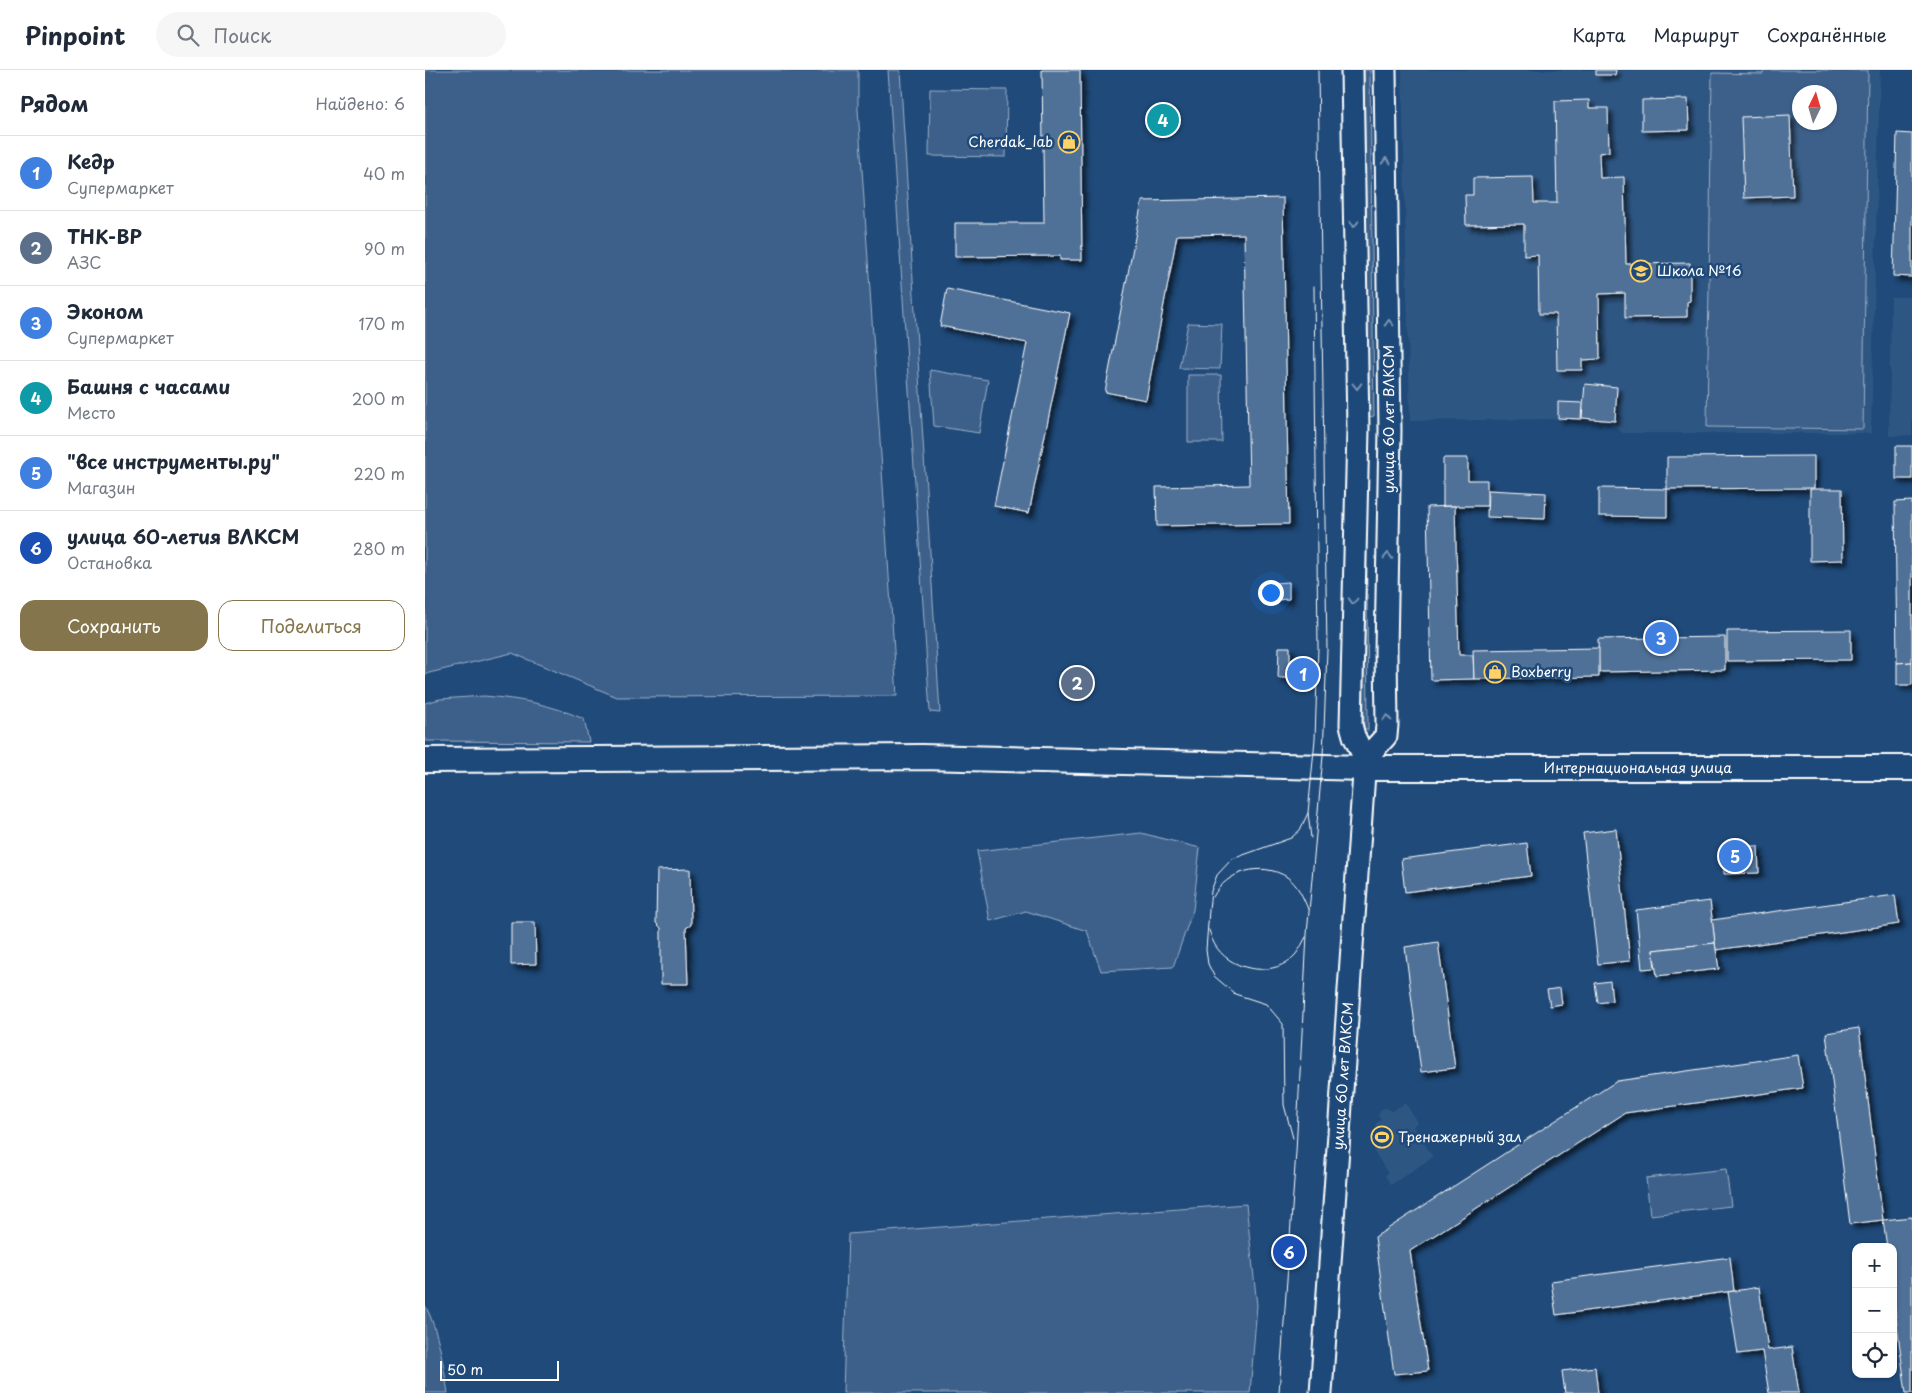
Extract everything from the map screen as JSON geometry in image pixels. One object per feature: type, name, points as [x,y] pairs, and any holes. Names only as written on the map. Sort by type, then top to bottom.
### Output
[{"type":"main road","name":"Интернациональная улица","points":[[425,760],[922,757],[1365,764],[1912,768]]},
{"type":"street","name":"улица 60 лет ВЛКСМ","points":[[1321,1393],[1365,764],[1351,725],[1358,429],[1352,70]]},
{"type":"street","name":"улица 60 лет ВЛКСМ","points":[[1365,764],[1386,736],[1387,725],[1386,652],[1390,430],[1385,70]]},
{"type":"shaded area","points":[[425,70],[858,70],[858,109],[897,696],[617,697],[512,653],[425,674]]},
{"type":"shaded area","points":[[888,70],[900,70],[940,713],[930,712]]},
{"type":"shaded area","points":[[1364,70],[1370,70],[1374,416],[1369,417]]},
{"type":"shaded area","name":"Школа №16","points":[[1402,70],[1880,70],[1871,433],[1623,433],[1611,424],[1549,419],[1410,421]]},
{"type":"shaded area","points":[[1764,70],[1868,70],[1863,429],[1707,427],[1712,73],[1763,74]]},
{"type":"shaded area","points":[[930,89],[1007,90],[1006,157],[929,156]]},
{"type":"shaded area","points":[[1891,297],[1912,297],[1912,435],[1889,436]]},
{"type":"shaded area","points":[[1188,323],[1222,324],[1220,369],[1179,368]]},
{"type":"shaded area","points":[[930,370],[988,380],[979,433],[934,426]]},
{"type":"shaded area","points":[[1188,375],[1221,375],[1222,442],[1188,442]]},
{"type":"shaded area","points":[[1361,440],[1366,440],[1368,731],[1364,728]]},
{"type":"shaded area","points":[[484,696],[535,703],[584,719],[589,742],[425,741],[425,703],[440,699]]},
{"type":"shaded area","points":[[1141,833],[1200,848],[1193,910],[1173,967],[1101,971],[1087,931],[1026,911],[990,921],[977,851]]},
{"type":"shaded area","points":[[1405,1103],[1418,1122],[1413,1126],[1433,1157],[1391,1185],[1385,1175],[1388,1173],[1374,1152],[1376,1123],[1381,1120],[1378,1116],[1381,1109],[1386,1108],[1392,1111]]},
{"type":"shaded area","points":[[1726,1169],[1731,1206],[1650,1215],[1646,1178]]},
{"type":"shaded area","points":[[1246,1204],[1257,1305],[1250,1393],[843,1393],[848,1234]]},
{"type":"shaded area","points":[[425,1305],[437,1337],[448,1393],[425,1393]]},
{"type":"building","points":[[1042,70],[1080,70],[1082,260],[1060,260],[1060,256],[955,257],[955,223],[1044,223]]},
{"type":"building","points":[[1596,70],[1616,70],[1615,75],[1596,75]]},
{"type":"building","points":[[1688,99],[1689,130],[1642,131],[1642,100]]},
{"type":"building","name":"Школа №16","points":[[1589,100],[1589,108],[1608,108],[1609,152],[1599,153],[1600,178],[1624,177],[1626,264],[1690,263],[1690,301],[1687,302],[1687,317],[1625,318],[1625,293],[1599,294],[1600,359],[1582,360],[1582,370],[1557,370],[1556,314],[1539,314],[1538,255],[1524,256],[1524,224],[1466,225],[1465,195],[1473,195],[1473,178],[1533,177],[1534,203],[1557,203],[1555,101]]},
{"type":"building","points":[[1156,114],[1170,114],[1171,126],[1156,127]]},
{"type":"building","points":[[1790,115],[1793,196],[1744,198],[1741,117]]},
{"type":"building","points":[[1897,133],[1912,134],[1912,277],[1893,276]]},
{"type":"building","points":[[1283,198],[1289,524],[1157,526],[1156,487],[1249,485],[1244,234],[1177,235],[1146,400],[1105,392],[1142,201]]},
{"type":"building","points":[[947,289],[1070,313],[1029,513],[994,506],[1027,343],[940,326]]},
{"type":"building","points":[[1585,384],[1617,387],[1615,421],[1582,418]]},
{"type":"building","points":[[1558,402],[1582,403],[1581,419],[1558,418]]},
{"type":"building","points":[[1896,446],[1912,446],[1912,479],[1896,479]]},
{"type":"building","points":[[1814,456],[1814,488],[1667,489],[1667,457]]},
{"type":"building","points":[[1443,458],[1468,458],[1468,480],[1487,480],[1487,506],[1443,506]]},
{"type":"building","points":[[1599,488],[1667,489],[1667,517],[1599,516]]},
{"type":"building","points":[[1810,489],[1842,489],[1843,560],[1810,561]]},
{"type":"building","points":[[1488,490],[1546,493],[1545,519],[1487,517]]},
{"type":"building","points":[[1912,501],[1912,662],[1897,663],[1895,502]]},
{"type":"building","points":[[1455,506],[1459,655],[1473,655],[1474,679],[1431,680],[1427,507]]},
{"type":"building","points":[[1289,582],[1289,599],[1275,600],[1274,583]]},
{"type":"building","points":[[1851,630],[1851,660],[1727,661],[1727,631]]},
{"type":"building","points":[[1725,637],[1725,670],[1599,672],[1598,639]]},
{"type":"building","points":[[1279,647],[1290,647],[1290,678],[1278,678]]},
{"type":"building","points":[[1599,648],[1599,677],[1474,679],[1473,650]]},
{"type":"building","points":[[1912,662],[1912,685],[1897,685],[1897,663]]},
{"type":"building","points":[[1616,829],[1630,961],[1598,964],[1583,833]]},
{"type":"building","points":[[1527,843],[1531,876],[1405,892],[1401,859]]},
{"type":"building","points":[[1743,846],[1758,846],[1759,873],[1724,874],[1723,854],[1743,853]]},
{"type":"building","points":[[690,869],[691,925],[686,928],[688,984],[661,984],[661,928],[656,923],[657,870]]},
{"type":"building","points":[[1895,895],[1899,924],[1716,950],[1712,920]]},
{"type":"building","points":[[1710,901],[1715,943],[1653,950],[1655,968],[1642,969],[1636,910]]},
{"type":"building","points":[[511,922],[535,922],[536,964],[511,965]]},
{"type":"building","points":[[1438,942],[1455,1068],[1421,1072],[1405,947]]},
{"type":"building","points":[[1715,943],[1719,969],[1657,976],[1653,950]]},
{"type":"building","points":[[1610,981],[1612,1001],[1598,1003],[1595,983]]},
{"type":"building","points":[[1560,988],[1562,1004],[1550,1006],[1547,990]]},
{"type":"building","points":[[1859,1028],[1883,1220],[1850,1224],[1826,1033]]},
{"type":"building","points":[[1798,1055],[1803,1088],[1625,1113],[1410,1251],[1428,1371],[1394,1374],[1375,1237],[1617,1081]]},
{"type":"building","points":[[1912,1217],[1912,1393],[1906,1393],[1897,1326],[1897,1243],[1886,1243],[1883,1220]]},
{"type":"building","points":[[1730,1257],[1734,1291],[1556,1315],[1551,1281]]},
{"type":"building","points":[[1759,1287],[1768,1350],[1792,1347],[1799,1393],[1769,1393],[1762,1351],[1738,1354],[1728,1292]]},
{"type":"building","points":[[1595,1367],[1598,1393],[1565,1393],[1562,1371]]},
{"type":"tram line","points":[[1279,1393],[1296,1152],[1307,934],[1323,756],[1327,650],[1318,70]]},
{"type":"tram line","points":[[1311,838],[1308,813],[1315,739],[1318,648],[1314,286]]},
{"type":"tram line","points":[[1293,1138],[1284,1105],[1283,1024],[1266,1004],[1235,994],[1214,976],[1208,964],[1206,950],[1211,891],[1217,875],[1232,859],[1291,838],[1300,830],[1308,813]]},
{"type":"tram line","points":[[1213,897],[1219,888],[1236,875],[1256,869],[1267,870],[1277,872],[1291,880],[1300,891],[1308,909]]},
{"type":"tram line","points":[[1209,930],[1216,946],[1224,956],[1244,967],[1255,969],[1278,967],[1288,962],[1296,954],[1306,937]]},
{"type":"place","name":"Башня с часами","points":[[1163,120]]},
{"type":"place","name":"Cherdak_lab","points":[[1069,142]]},
{"type":"place","name":"Школа №16","points":[[1641,271]]},
{"type":"place","name":"Эконом","points":[[1661,638]]},
{"type":"place","name":"Boxberry","points":[[1495,672]]},
{"type":"place","name":"Кедр","points":[[1303,674]]},
{"type":"place","name":"ТНК-ВР","points":[[1077,683]]},
{"type":"place","name":"\"все инструменты.ру\"","points":[[1735,856]]},
{"type":"place","name":"Тренажерный зал","points":[[1382,1137]]},
{"type":"place","name":"улица 60-летия ВЛКСМ","points":[[1289,1252]]}]
